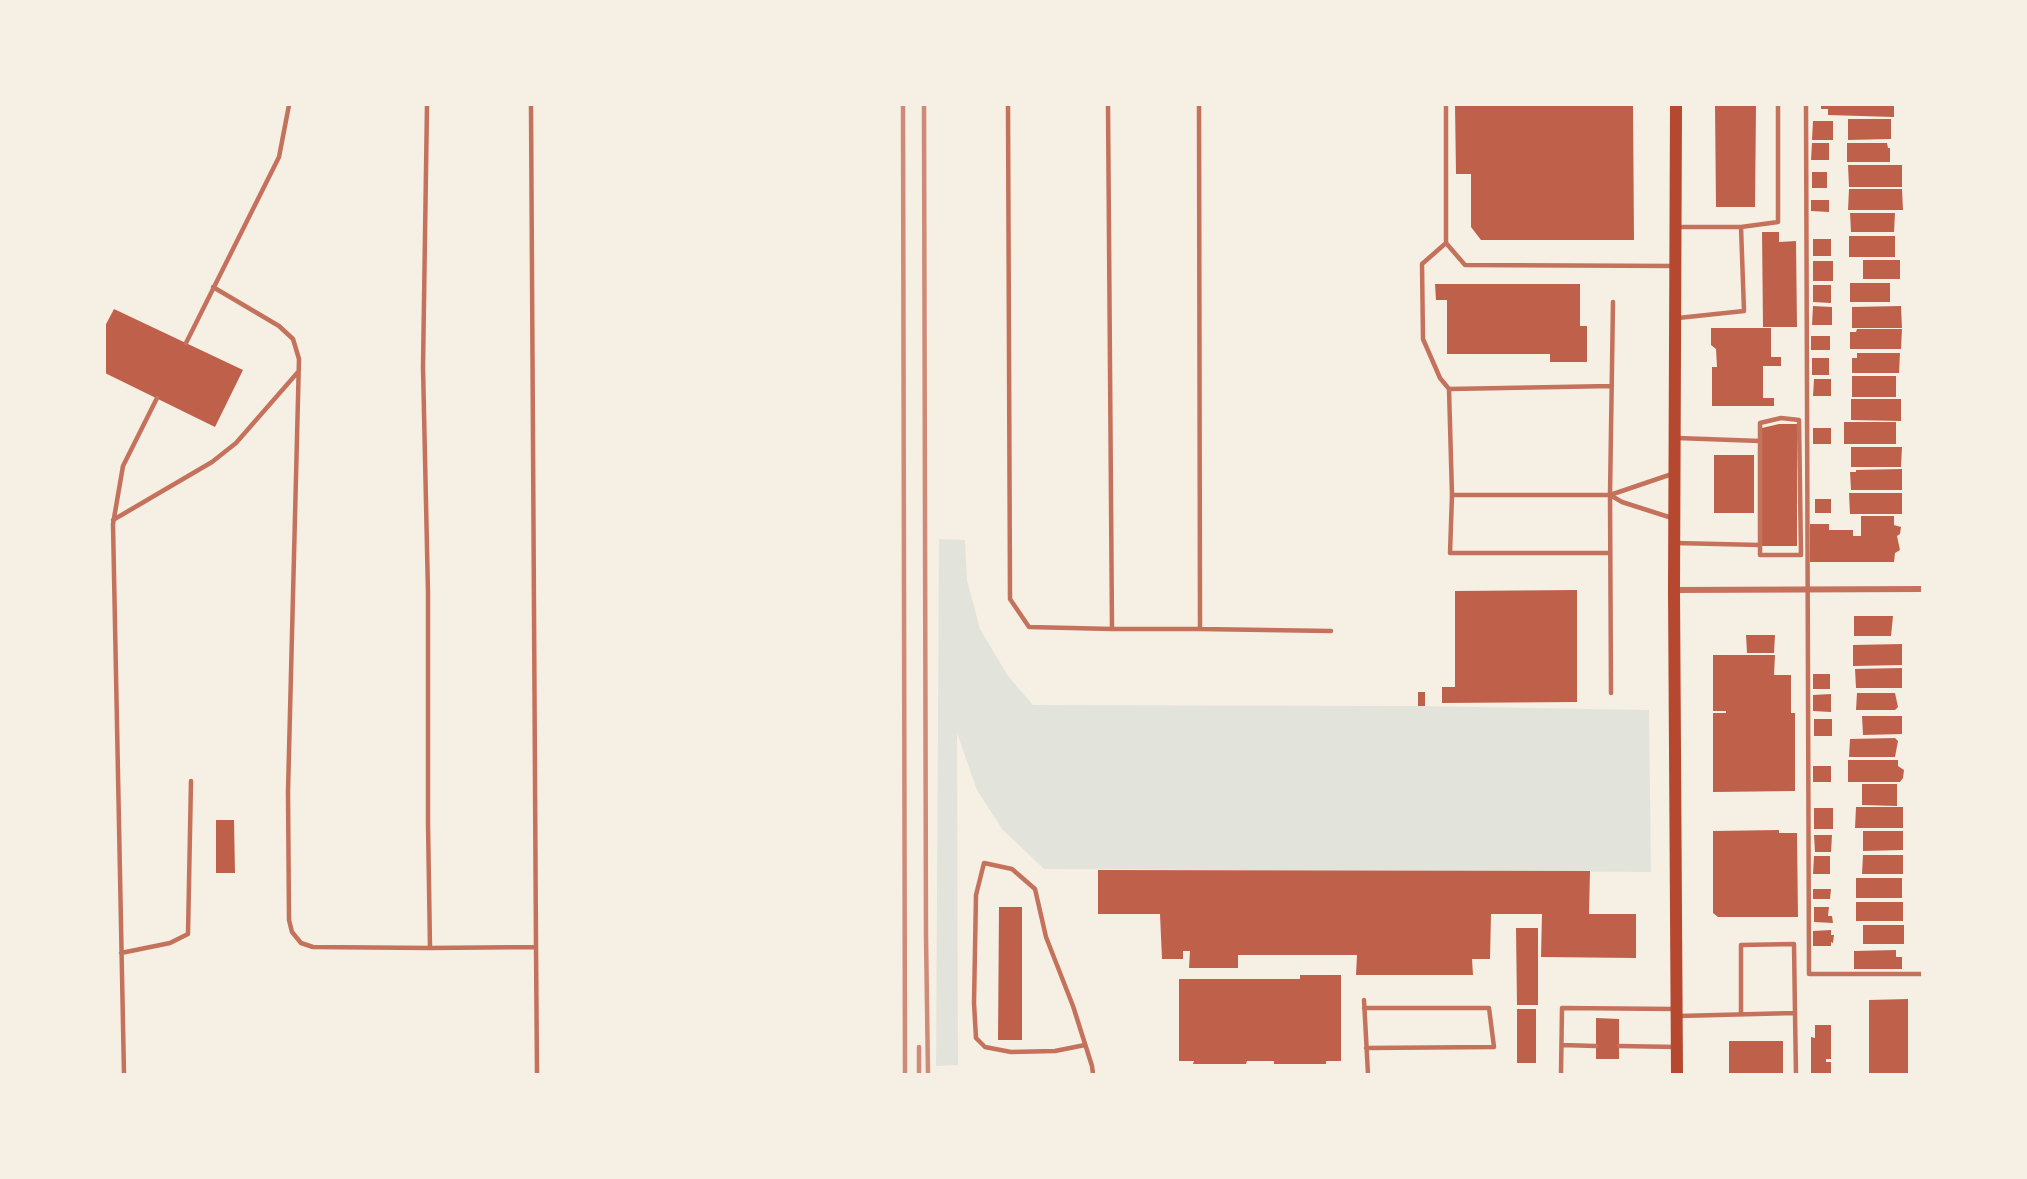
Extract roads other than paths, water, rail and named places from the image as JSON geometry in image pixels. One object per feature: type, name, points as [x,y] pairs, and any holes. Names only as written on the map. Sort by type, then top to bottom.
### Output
[{"type":"main road","points":[[1676,105],[1674,590],[1677,1074]]},
{"type":"street","points":[[1674,590],[1922,589]]},
{"type":"lane","points":[[186,343],[279,156],[289,105]]},
{"type":"lane","points":[[427,105],[423,367],[428,593],[430,948]]},
{"type":"lane","points":[[531,105],[537,1074]]},
{"type":"lane","points":[[1008,105],[1010,599],[1029,627],[1331,631]]},
{"type":"lane","points":[[1108,105],[1112,629]]},
{"type":"lane","points":[[1199,105],[1200,629]]},
{"type":"lane","points":[[1446,105],[1446,243],[1465,265],[1675,266]]},
{"type":"lane","points":[[1675,227],[1741,226],[1778,222],[1778,105]]},
{"type":"lane","points":[[1806,105],[1809,974],[1922,974]]},
{"type":"lane","points":[[1675,318],[1744,311],[1741,226]]},
{"type":"lane","points":[[1446,243],[1422,264],[1423,339],[1440,378],[1449,389],[1452,495],[1450,554],[1610,553]]},
{"type":"lane","points":[[213,287],[279,326],[293,339],[299,358],[288,791],[292,932],[301,943],[313,947],[536,947]]},
{"type":"lane","points":[[1611,693],[1610,495],[1613,302]]},
{"type":"lane","points":[[113,520],[212,462],[236,443],[298,372]]},
{"type":"lane","points":[[1449,389],[1611,386]]},
{"type":"lane","points":[[124,1074],[113,520],[123,466],[157,398]]},
{"type":"lane","points":[[1781,418],[1799,420],[1801,555],[1760,555],[1760,545],[1760,423],[1781,418]]},
{"type":"lane","points":[[1675,438],[1760,441]]},
{"type":"lane","points":[[1452,495],[1610,495],[1675,473]]},
{"type":"lane","points":[[1610,495],[1622,502],[1675,519]]},
{"type":"lane","points":[[1675,543],[1760,545]]},
{"type":"lane","points":[[121,953],[170,943],[188,934],[191,781]]},
{"type":"lane","points":[[1085,1045],[1055,1051],[1011,1052],[986,1047],[976,1038],[974,1003],[976,895],[984,863],[1012,869],[1035,889],[1046,937],[1073,1006],[1085,1045],[1093,1074]]},
{"type":"lane","points":[[1741,1014],[1741,945],[1794,944],[1796,1074]]},
{"type":"lane","points":[[1364,1000],[1368,1074]]},
{"type":"lane","points":[[1364,1008],[1489,1008],[1494,1047],[1366,1048]]},
{"type":"lane","points":[[1561,1074],[1562,1008],[1741,1014],[1795,1013]]},
{"type":"lane","points":[[1562,1045],[1596,1046]]},
{"type":"lane","points":[[1619,1046],[1677,1047]]},
{"type":"railway","points":[[903,105],[905,1074]]},
{"type":"railway","points":[[924,105],[928,1074]]},
{"type":"railway","points":[[919,1047],[919,1074]]}]
